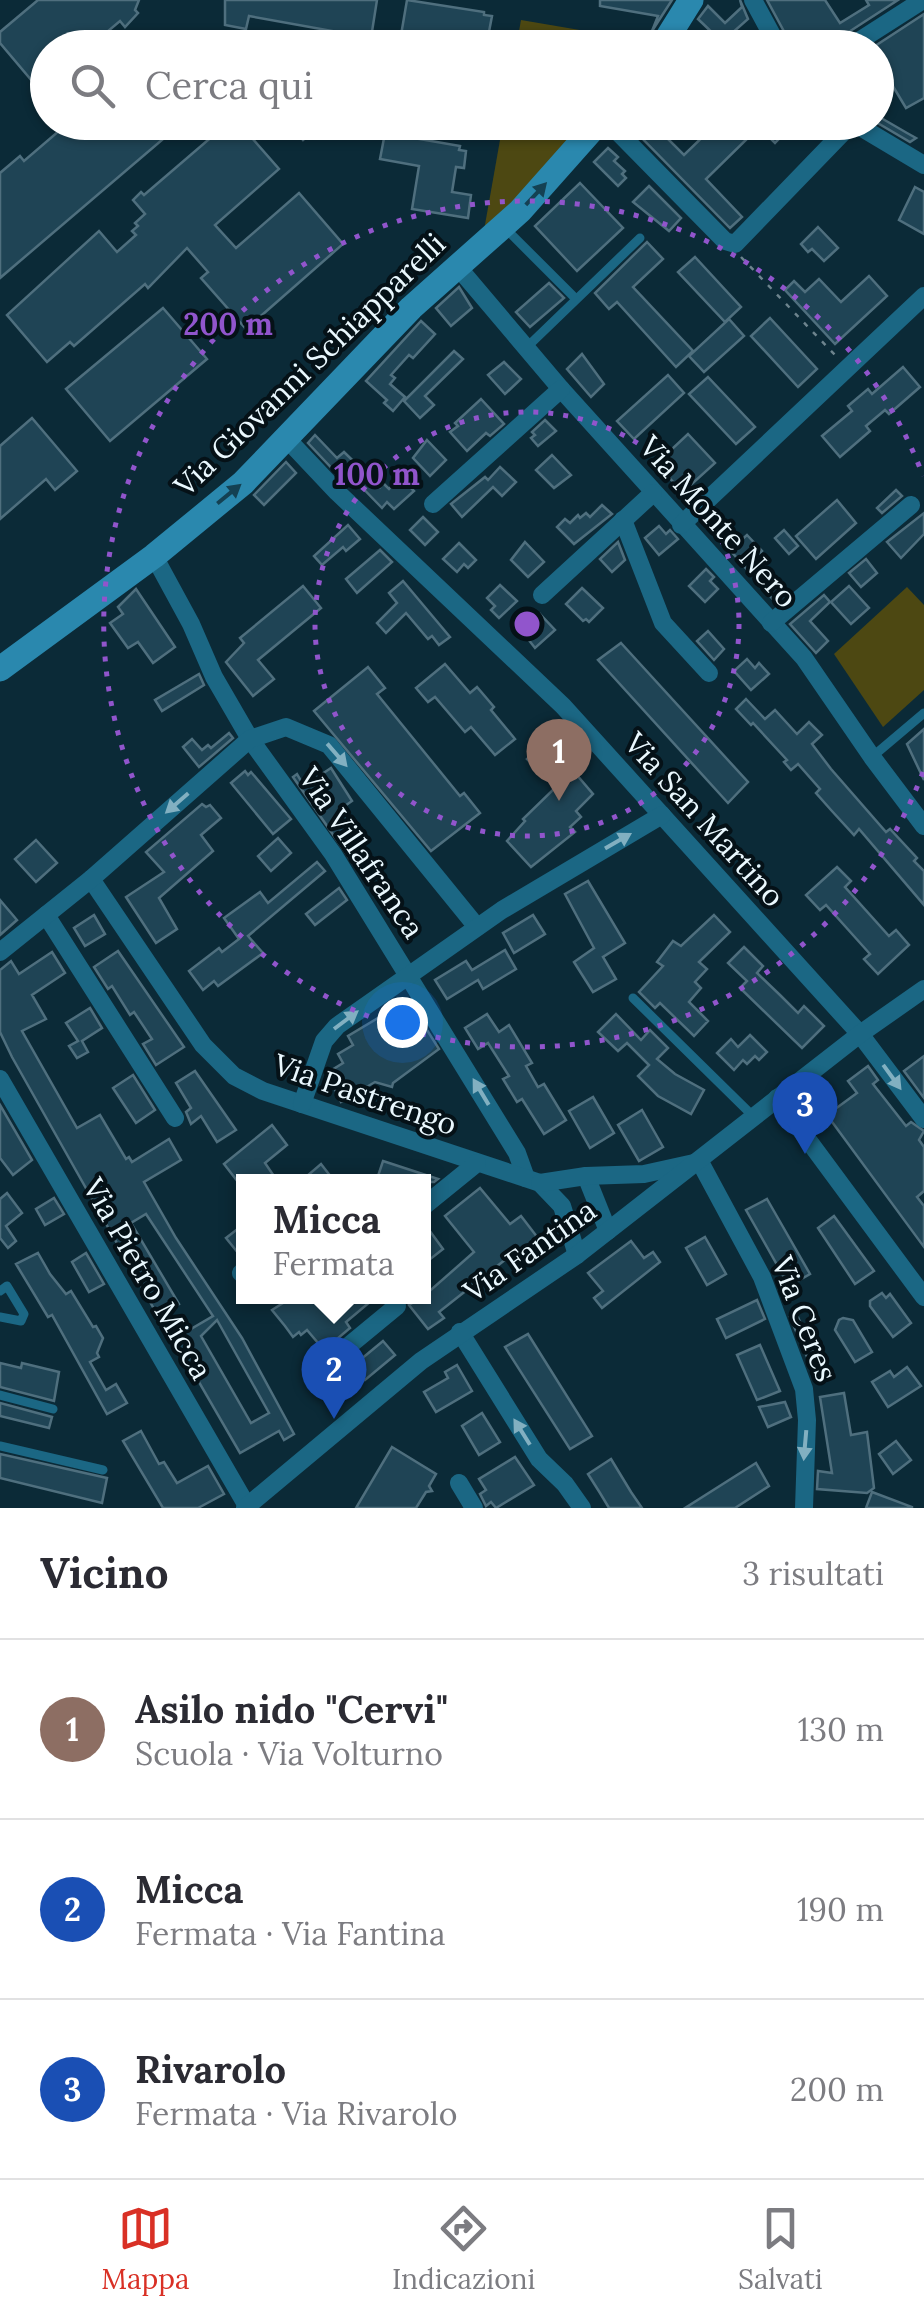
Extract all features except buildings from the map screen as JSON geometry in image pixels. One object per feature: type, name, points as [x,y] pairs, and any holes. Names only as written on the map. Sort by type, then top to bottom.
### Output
[{"type":"street","points":[[672,30],[691,0]]},
{"type":"street","points":[[753,0],[769,30]]},
{"type":"street","points":[[876,30],[923,0]]},
{"type":"street","name":"Via Giovanni Schiapparelli","points":[[0,669],[154,556],[243,483],[411,308],[504,226],[583,140]]},
{"type":"street","points":[[626,140],[726,242],[736,244],[835,140]]},
{"type":"street","points":[[881,140],[924,165]]},
{"type":"street","points":[[906,155],[924,143]]},
{"type":"street","name":"Via Monte Nero","points":[[457,266],[561,390],[811,667],[924,826]]},
{"type":"street","points":[[681,524],[924,296]]},
{"type":"street","points":[[434,504],[561,390]]},
{"type":"street","name":"Via San Martino","points":[[287,440],[336,492],[534,676],[860,1034],[924,1119]]},
{"type":"street","points":[[542,596],[653,492]]},
{"type":"street","points":[[771,623],[911,505]]},
{"type":"street","points":[[624,520],[663,624],[709,674]]},
{"type":"street","name":"Via Villafranca","points":[[154,556],[250,739],[333,854],[410,974],[533,1181]]},
{"type":"street","points":[[0,952],[91,879],[250,739],[286,728],[329,744],[477,927]]},
{"type":"street","points":[[302,1104],[329,1034],[477,927],[662,815]]},
{"type":"street","name":"Via Pastrengo","points":[[91,879],[212,1056],[249,1084],[533,1181],[644,1174],[700,1162]]},
{"type":"street","points":[[46,915],[175,1118]]},
{"type":"street","name":"Via Fantina","points":[[252,1505],[460,1332],[577,1254],[860,1034],[924,989]]},
{"type":"street","name":"Via Pietro Micca","points":[[0,1079],[252,1505]]},
{"type":"street","points":[[777,1098],[924,1297]]},
{"type":"street","name":"Via Ceres","points":[[700,1162],[762,1276],[804,1389],[804,1508]]},
{"type":"street","points":[[431,1200],[477,1163]]},
{"type":"street","points":[[586,1176],[608,1231]]},
{"type":"street","points":[[533,1181],[562,1206],[577,1254]]},
{"type":"street","points":[[323,1367],[396,1304]]},
{"type":"street","points":[[460,1332],[539,1459],[565,1484],[582,1508]]},
{"type":"street","points":[[459,1483],[474,1508]]},
{"type":"lane","points":[[504,226],[576,299]]},
{"type":"lane","points":[[526,348],[640,238]]},
{"type":"lane","points":[[872,757],[924,712]]},
{"type":"lane","points":[[633,998],[754,1117]]},
{"type":"lane","points":[[0,1291],[7,1286],[24,1314],[21,1321],[0,1317]]},
{"type":"lane","points":[[0,1395],[53,1408]]},
{"type":"lane","points":[[0,1446],[103,1470]]},
{"type":"path","points":[[726,242],[848,368]]},
{"type":"shaded area","points":[[521,20],[580,30],[519,30]]},
{"type":"shaded area","points":[[500,140],[570,140],[483,236]]},
{"type":"shaded area","points":[[907,587],[924,605],[924,690],[883,727],[834,654]]},
{"type":"place","name":"Asilo nido \"Cervi\"","points":[[559,801]]},
{"type":"place","name":"Rivarolo","points":[[805,1154]]},
{"type":"place","name":"Micca","points":[[334,1419]]}]
